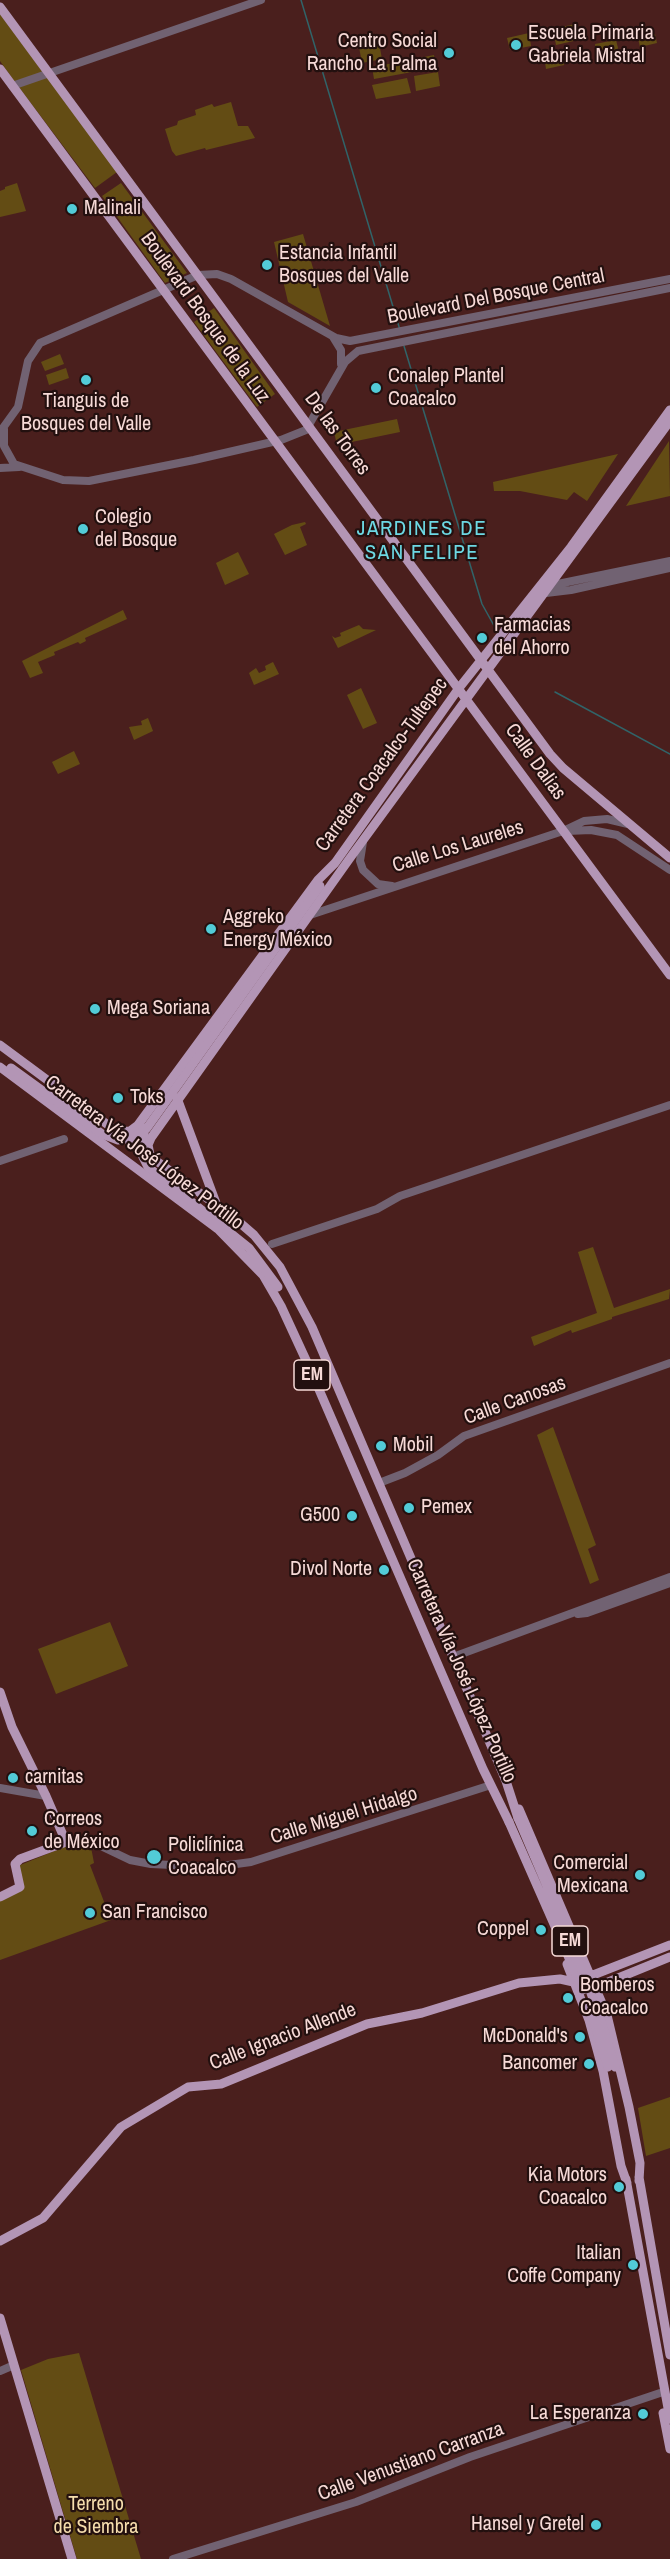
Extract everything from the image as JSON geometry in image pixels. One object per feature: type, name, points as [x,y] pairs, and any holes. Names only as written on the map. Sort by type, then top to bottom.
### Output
[{"type":"main road","name":"De las Torres","points":[[0,7],[482,658],[550,754],[563,768],[670,858]]},
{"type":"main road","name":"Boulevard Bosque de la Luz","points":[[0,69],[369,571]]},
{"type":"main road","name":"Carretera Coacalco-Tultepec","points":[[119,1132],[134,1128],[163,1091],[318,880],[335,863],[459,688],[482,658],[545,589],[571,547],[670,410]]},
{"type":"main road","name":"Carretera Coacalco-Tultepec","points":[[150,1155],[148,1145],[151,1138],[350,858],[670,421]]},
{"type":"main road","name":"Calle Dalias","points":[[369,571],[459,688],[670,975]]},
{"type":"main road","points":[[399,773],[409,780]]},
{"type":"main road","points":[[0,1060],[102,1134],[118,1140],[136,1136],[147,1128],[320,886],[350,858]]},
{"type":"main road","points":[[257,963],[244,990],[147,1125],[142,1137],[142,1155],[151,1170],[249,1248],[278,1287],[311,1371]]},
{"type":"main road","name":"Carretera Vía José López Portillo","points":[[0,1045],[217,1205],[254,1236],[280,1267],[292,1287],[509,1780],[514,1820]]},
{"type":"main road","name":"Carretera Vía José López Portillo","points":[[0,1067],[229,1238],[263,1275],[282,1306],[490,1785],[514,1820],[581,1983],[611,2067],[639,2181],[668,2332]]},
{"type":"main road","points":[[171,1079],[174,1091],[181,1096],[203,1172],[217,1205]]},
{"type":"main road","points":[[163,1091],[181,1096]]},
{"type":"main road","points":[[0,1692],[20,1744],[66,1842],[20,1859],[15,1864],[20,1887],[0,1897]]},
{"type":"main road","points":[[509,1780],[608,2015],[640,2163],[639,2181]]},
{"type":"main road","points":[[490,1785],[589,2020],[603,2071],[621,2166],[627,2183]]},
{"type":"main road","points":[[558,1943],[566,1944],[575,1936]]},
{"type":"main road","points":[[575,1983],[670,1945]]},
{"type":"main road","points":[[596,1987],[670,1957]]},
{"type":"main road","name":"Calle Ignacio Allende","points":[[0,2241],[43,2218],[121,2127],[188,2087],[221,2084],[376,2022],[422,2013],[519,1983],[560,1979],[596,1987]]},
{"type":"main road","points":[[589,2020],[590,2013],[596,2009],[608,2015]]},
{"type":"main road","name":"Carretera Vía José López Portillo","points":[[611,2067],[627,2183],[670,2419]]},
{"type":"main road","points":[[643,2277],[670,2449]]},
{"type":"main road","points":[[0,2318],[72,2559]]},
{"type":"main road","points":[[668,2332],[670,2355]]},
{"type":"street","points":[[12,86],[261,0]]},
{"type":"street","name":"Boulevard Del Bosque Central","points":[[198,275],[217,274],[231,279],[330,334],[350,341],[447,323],[670,288]]},
{"type":"street","points":[[198,275],[40,343],[28,361],[18,407],[2,430],[6,453],[14,464],[63,480],[89,481],[274,441],[300,434],[309,427]]},
{"type":"street","name":"Boulevard Del Bosque Central","points":[[309,427],[345,362],[358,351],[449,332],[670,279]]},
{"type":"street","points":[[447,323],[449,332]]},
{"type":"street","points":[[330,334],[341,350],[340,370]]},
{"type":"street","points":[[0,468],[20,467]]},
{"type":"street","points":[[545,589],[670,561]]},
{"type":"street","points":[[545,589],[670,568]]},
{"type":"street","name":"Calle Los Laureles","points":[[365,838],[361,851],[363,870],[378,884],[396,886],[596,819],[630,824]]},
{"type":"street","points":[[563,831],[591,830],[616,835],[670,870]]},
{"type":"street","points":[[310,915],[396,886]]},
{"type":"street","points":[[272,1244],[377,1209],[400,1196],[670,1105]]},
{"type":"street","points":[[0,1161],[64,1139]]},
{"type":"street","name":"Calle Canosas","points":[[379,1483],[405,1473],[464,1436],[670,1363]]},
{"type":"street","points":[[453,1656],[670,1577]]},
{"type":"street","points":[[573,1614],[587,1613],[670,1583]]},
{"type":"street","name":"Calle Miguel Hidalgo","points":[[66,1842],[88,1840],[136,1862],[214,1867],[251,1862],[490,1785]]},
{"type":"street","points":[[0,1788],[46,1796]]},
{"type":"street","points":[[0,2371],[14,2366]]},
{"type":"street","name":"Calle Venustiano Carranza","points":[[173,2559],[356,2502],[470,2457],[660,2393]]},
{"type":"green space","points":[[0,14],[43,72],[15,82],[0,61]]},
{"type":"green space","points":[[575,24],[578,40],[556,45],[553,29]]},
{"type":"green space","points":[[529,33],[531,46],[510,50],[507,38]]},
{"type":"green space","points":[[655,34],[657,43],[640,47],[638,38]]},
{"type":"green space","points":[[616,40],[620,56],[598,60],[595,44]]},
{"type":"green space","points":[[379,43],[382,59],[362,63],[359,47]]},
{"type":"green space","points":[[562,53],[564,65],[546,69],[544,55]]},
{"type":"green space","points":[[434,55],[436,68],[416,71],[414,59]]},
{"type":"green space","points":[[410,60],[412,72],[374,79],[372,67]]},
{"type":"green space","points":[[438,72],[440,86],[416,91],[414,76]]},
{"type":"green space","points":[[46,76],[117,172],[95,188],[18,86]]},
{"type":"green space","points":[[407,78],[411,93],[376,99],[372,85]]},
{"type":"green space","points":[[231,102],[238,126],[248,126],[255,138],[176,156],[172,151],[165,129],[177,125],[178,121],[196,115],[195,110],[212,104],[214,107]]},
{"type":"green space","points":[[17,183],[26,211],[0,217],[0,191]]},
{"type":"green space","points":[[121,183],[187,273],[165,283],[102,196]]},
{"type":"green space","points":[[303,234],[330,326],[288,302],[274,242]]},
{"type":"green space","points":[[214,308],[275,394],[257,407],[194,322]]},
{"type":"green space","points":[[60,354],[64,364],[45,371],[41,362]]},
{"type":"green space","points":[[66,368],[69,378],[49,385],[46,375]]},
{"type":"green space","points":[[397,419],[400,432],[337,445],[334,432]]},
{"type":"green space","points":[[669,441],[670,496],[626,506]]},
{"type":"green space","points":[[618,454],[587,501],[574,492],[567,500],[520,491],[494,491],[493,482]]},
{"type":"green space","points":[[305,522],[306,524],[300,527],[307,545],[285,555],[274,534],[292,525]]},
{"type":"green space","points":[[238,552],[249,574],[225,585],[216,563]]},
{"type":"green space","points":[[123,610],[127,619],[85,638],[86,641],[80,644],[78,642],[54,652],[55,655],[38,662],[43,673],[30,678],[22,661]]},
{"type":"green space","points":[[359,625],[363,629],[376,630],[338,648],[332,636],[335,638],[341,636],[340,633]]},
{"type":"green space","points":[[273,662],[279,674],[254,685],[249,673],[256,668],[259,673],[266,670],[265,666]]},
{"type":"green space","points":[[361,688],[377,723],[363,729],[347,695]]},
{"type":"green space","points":[[148,718],[153,731],[134,740],[129,727],[142,725],[141,721]]},
{"type":"green space","points":[[74,751],[80,764],[58,774],[52,762]]},
{"type":"green space","points":[[593,1247],[614,1308],[670,1289],[669,1299],[612,1317],[612,1319],[572,1333],[571,1330],[534,1346],[531,1337],[597,1313],[578,1252]]},
{"type":"green space","points":[[553,1427],[596,1545],[588,1549],[599,1580],[590,1584],[537,1435]]},
{"type":"green space","points":[[110,1622],[128,1666],[56,1694],[38,1649]]},
{"type":"green space","points":[[81,1844],[91,1847],[94,1863],[90,1865],[111,1920],[0,1960],[0,1901],[20,1890],[18,1866],[64,1847]]},
{"type":"green space","points":[[670,2097],[670,2148],[646,2156],[638,2108]]},
{"type":"green space","name":"Terreno de Siembra","points":[[79,2353],[141,2559],[77,2559],[21,2370],[48,2359]]},
{"type":"waterway","points":[[301,0],[400,330]]},
{"type":"waterway","points":[[404,346],[482,604],[497,631]]},
{"type":"waterway","points":[[555,692],[670,754]]},
{"type":"place","name":"Escuela Primaria Gabriela Mistral","points":[[516,45]]},
{"type":"place","name":"Centro Social Rancho La Palma","points":[[449,53]]},
{"type":"place","name":"Malinali","points":[[72,209]]},
{"type":"place","name":"Estancia Infantil Bosques del Valle","points":[[267,265]]},
{"type":"place","name":"Tianguis de Bosques del Valle","points":[[86,380]]},
{"type":"place","name":"Conalep Plantel Coacalco","points":[[376,388]]},
{"type":"place","name":"Colegio del Bosque","points":[[83,529]]},
{"type":"place","name":"Farmacias del Ahorro","points":[[482,638]]},
{"type":"place","name":"Aggreko Energy México","points":[[211,929]]},
{"type":"place","name":"Mega Soriana","points":[[95,1009]]},
{"type":"place","name":"Toks","points":[[118,1098]]},
{"type":"place","name":"Mobil","points":[[381,1446]]},
{"type":"place","name":"Pemex","points":[[409,1508]]},
{"type":"place","name":"G500","points":[[352,1516]]},
{"type":"place","name":"Divol Norte","points":[[384,1570]]},
{"type":"place","name":"carnitas","points":[[13,1778]]},
{"type":"place","name":"Correos de México","points":[[32,1831]]},
{"type":"place","name":"Policlínica Coacalco","points":[[154,1857]]},
{"type":"place","name":"Comercial Mexicana","points":[[640,1875]]},
{"type":"place","name":"San Francisco","points":[[90,1913]]},
{"type":"place","name":"Coppel","points":[[541,1930]]},
{"type":"place","name":"Bomberos Coacalco","points":[[568,1998]]},
{"type":"place","name":"McDonald's","points":[[580,2037]]},
{"type":"place","name":"Bancomer","points":[[589,2064]]},
{"type":"place","name":"Kia Motors Coacalco","points":[[619,2187]]},
{"type":"place","name":"Italian Coffe Company","points":[[633,2265]]},
{"type":"place","name":"La Esperanza","points":[[643,2414]]},
{"type":"place","name":"Hansel y Gretel","points":[[596,2525]]},
{"type":"district","name":"JARDINES DE SAN FELIPE","points":[[422,541]]}]
